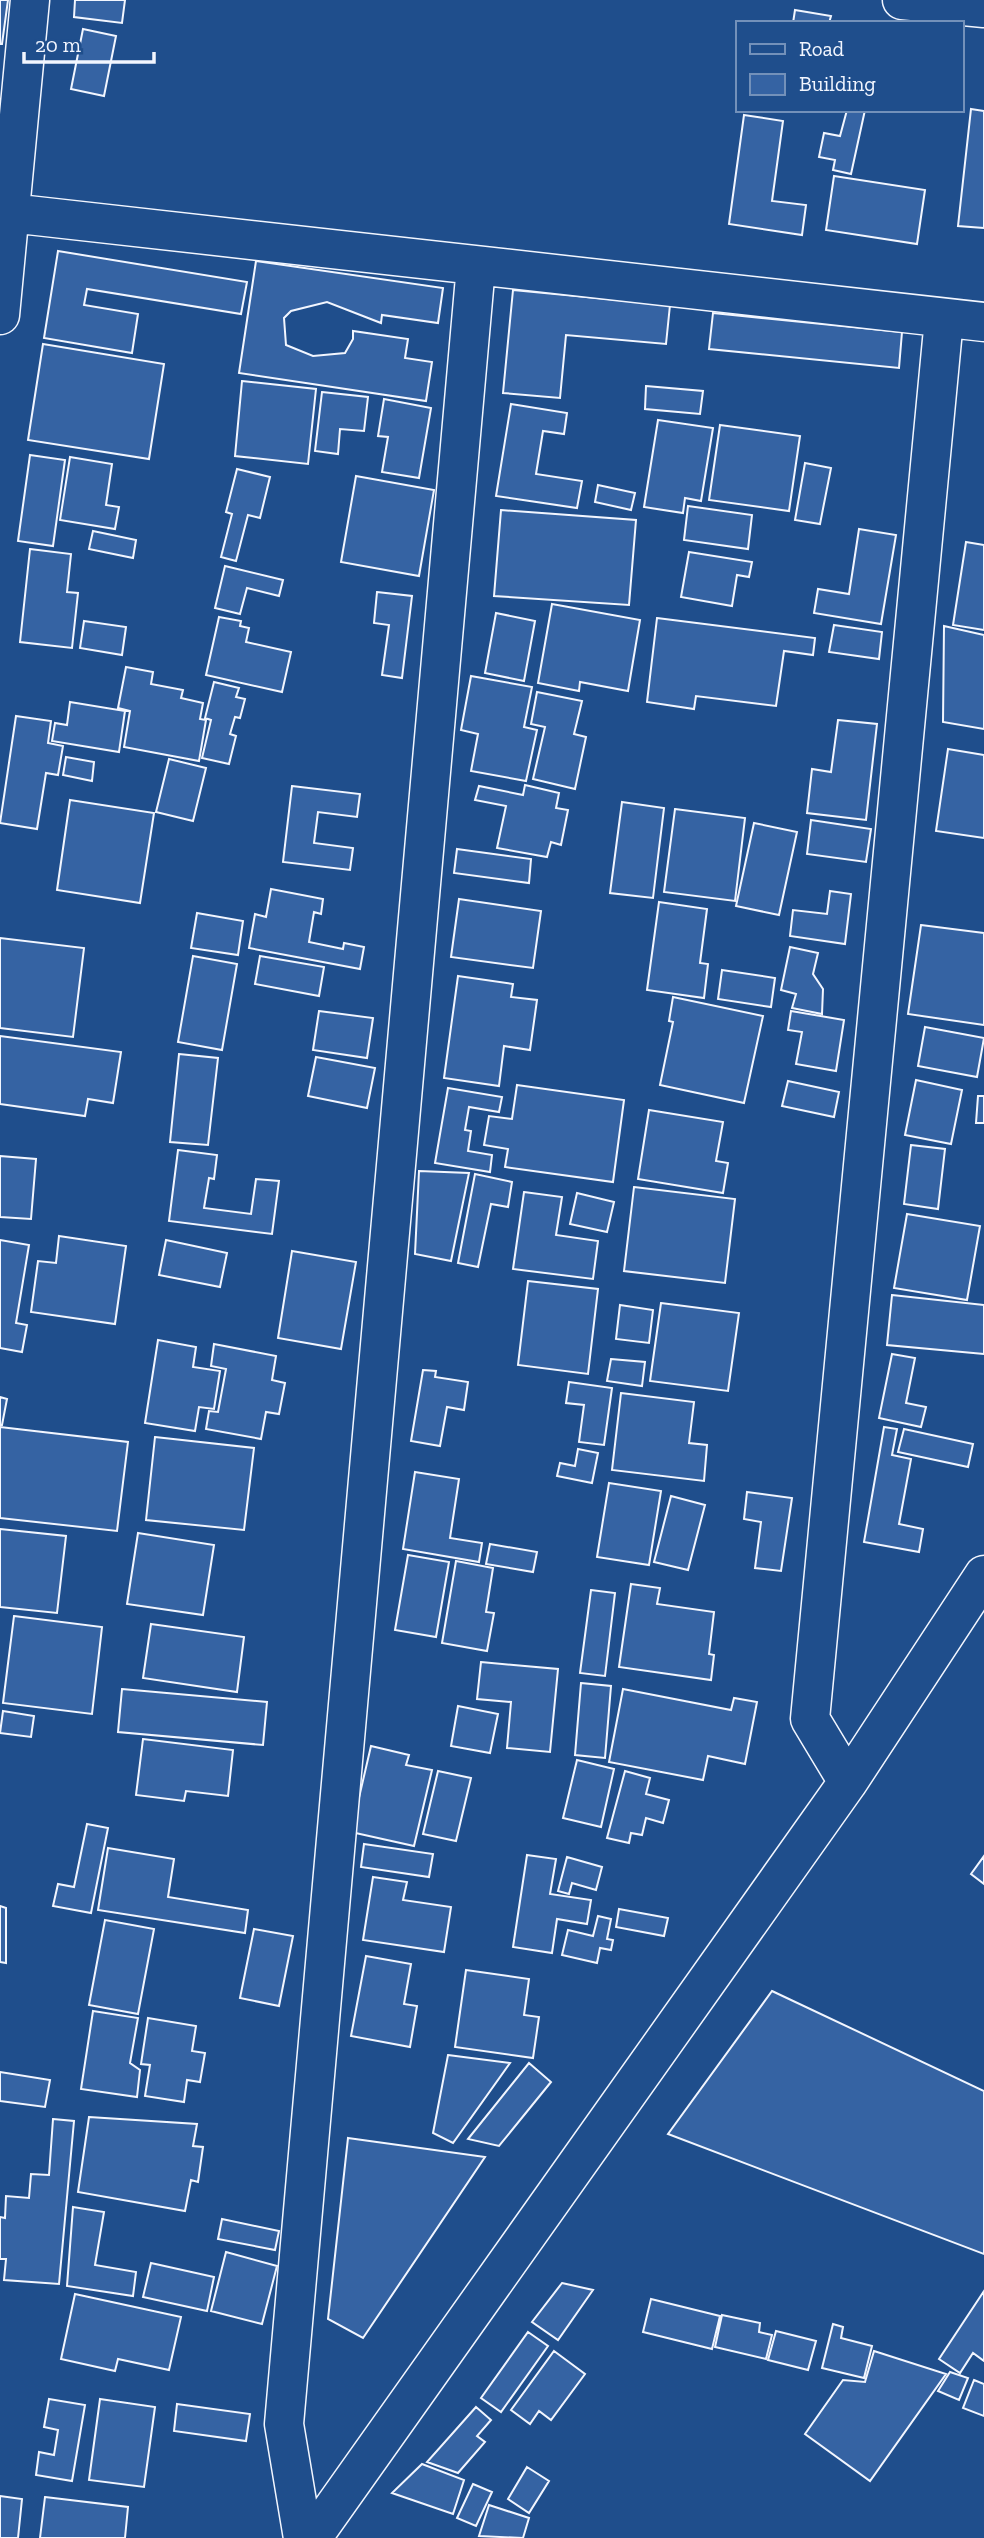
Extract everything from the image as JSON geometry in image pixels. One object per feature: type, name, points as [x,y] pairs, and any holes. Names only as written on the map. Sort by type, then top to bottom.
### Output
[{"type":"street","points":[[0,315],[30,0]]},
{"type":"street","points":[[902,0],[968,5]]},
{"type":"street","points":[[10,213],[984,322]]},
{"type":"street","points":[[303,2538],[284,2424],[476,266]]},
{"type":"street","points":[[848,1782],[810,1719],[944,319]]},
{"type":"street","points":[[313,2538],[848,1782],[984,1575]]},
{"type":"building","points":[[0,0],[8,0],[2,44],[0,44]]},
{"type":"building","points":[[75,0],[125,0],[122,23],[74,17]]},
{"type":"building","points":[[795,10],[831,16],[830,21],[793,21]]},
{"type":"building","points":[[83,29],[116,36],[104,96],[71,89]]},
{"type":"building","points":[[971,109],[984,111],[984,228],[958,226]]},
{"type":"building","points":[[846,112],[865,112],[851,174],[833,170],[835,160],[819,157],[824,133],[840,136]]},
{"type":"building","points":[[744,115],[783,121],[772,201],[806,205],[802,235],[729,224]]},
{"type":"building","points":[[834,176],[925,190],[917,244],[826,230]]},
{"type":"building","points":[[58,251],[247,282],[241,314],[87,289],[84,305],[138,314],[132,353],[44,338]]},
{"type":"building","points":[[256,261],[443,288],[438,323],[382,315],[381,323],[327,302],[291,311],[284,318],[286,345],[313,356],[345,353],[353,339],[353,331],[408,339],[405,358],[432,362],[426,401],[239,373]]},
{"type":"building","points":[[513,290],[670,305],[666,344],[566,335],[560,398],[503,393]]},
{"type":"building","points":[[713,313],[902,332],[899,368],[709,349]]},
{"type":"building","points":[[43,344],[164,364],[149,459],[28,440]]},
{"type":"building","points":[[242,381],[316,389],[308,464],[235,456]]},
{"type":"building","points":[[646,386],[703,391],[700,414],[645,409]]},
{"type":"building","points":[[322,392],[368,397],[364,431],[340,429],[338,454],[315,451]]},
{"type":"building","points":[[384,399],[431,408],[419,478],[382,472],[388,437],[378,436]]},
{"type":"building","points":[[511,404],[567,413],[564,434],[543,431],[536,474],[582,481],[577,508],[496,496]]},
{"type":"building","points":[[658,420],[713,428],[701,501],[685,498],[683,513],[644,507]]},
{"type":"building","points":[[720,425],[800,436],[789,511],[709,500]]},
{"type":"building","points":[[30,455],[65,460],[53,546],[18,541]]},
{"type":"building","points":[[70,457],[112,464],[106,505],[119,507],[115,529],[60,520]]},
{"type":"building","points":[[805,463],[831,468],[820,524],[795,520]]},
{"type":"building","points":[[237,469],[270,477],[260,518],[248,515],[236,561],[221,557],[232,514],[226,512]]},
{"type":"building","points":[[356,476],[434,490],[419,576],[341,562]]},
{"type":"building","points":[[598,485],[635,493],[631,510],[595,502]]},
{"type":"building","points":[[688,506],[752,515],[748,549],[684,540]]},
{"type":"building","points":[[501,510],[636,520],[629,605],[494,596]]},
{"type":"building","points":[[859,529],[896,535],[881,624],[814,613],[818,589],[849,594]]},
{"type":"building","points":[[93,531],[136,540],[133,558],[89,549]]},
{"type":"building","points":[[966,542],[984,545],[984,630],[953,625]]},
{"type":"building","points":[[30,549],[71,554],[67,592],[78,593],[72,648],[20,642]]},
{"type":"building","points":[[689,552],[752,562],[749,577],[737,575],[732,606],[681,597]]},
{"type":"building","points":[[225,566],[283,580],[279,596],[247,588],[240,614],[215,608]]},
{"type":"building","points":[[377,592],[412,596],[402,678],[382,675],[389,625],[374,623]]},
{"type":"building","points":[[552,604],[640,620],[628,691],[580,682],[579,691],[538,683]]},
{"type":"building","points":[[496,613],[535,621],[524,681],[485,673]]},
{"type":"building","points":[[219,617],[241,621],[240,626],[249,628],[246,642],[291,652],[282,692],[206,675]]},
{"type":"building","points":[[657,618],[815,638],[813,655],[784,651],[776,706],[696,696],[694,709],[647,702]]},
{"type":"building","points":[[84,621],[126,627],[122,655],[80,648]]},
{"type":"building","points":[[834,625],[882,632],[879,659],[829,652]]},
{"type":"building","points":[[944,626],[984,635],[984,729],[943,722]]},
{"type":"building","points":[[126,667],[153,672],[151,684],[183,690],[181,698],[203,703],[200,719],[206,720],[199,761],[124,747],[130,711],[118,708]]},
{"type":"building","points":[[471,676],[532,687],[524,727],[537,730],[526,781],[471,771],[478,734],[461,730]]},
{"type":"building","points":[[214,682],[239,688],[236,697],[245,699],[240,718],[235,717],[230,734],[236,736],[229,764],[202,758],[211,720],[205,718]]},
{"type":"building","points":[[537,692],[582,701],[574,734],[586,737],[575,789],[533,779],[545,727],[531,724]]},
{"type":"building","points":[[70,702],[125,711],[119,752],[52,741],[55,723],[67,725]]},
{"type":"building","points":[[16,716],[51,721],[48,743],[63,746],[58,775],[46,773],[37,829],[0,823]]},
{"type":"building","points":[[838,720],[877,724],[866,820],[807,813],[812,769],[831,772]]},
{"type":"building","points":[[948,749],[984,755],[984,838],[936,831]]},
{"type":"building","points":[[66,757],[94,762],[92,781],[63,775]]},
{"type":"building","points":[[169,759],[206,768],[193,821],[156,812]]},
{"type":"building","points":[[525,785],[559,793],[556,808],[568,810],[561,845],[551,842],[547,857],[497,848],[506,806],[475,800],[479,786],[523,795]]},
{"type":"building","points":[[292,786],[360,794],[357,817],[318,812],[314,843],[353,848],[350,870],[283,862]]},
{"type":"building","points":[[70,800],[154,813],[140,903],[57,890]]},
{"type":"building","points":[[622,802],[664,808],[653,898],[610,893]]},
{"type":"building","points":[[675,809],[745,818],[735,901],[664,892]]},
{"type":"building","points":[[811,820],[871,829],[866,862],[807,854]]},
{"type":"building","points":[[754,823],[797,832],[779,915],[736,906]]},
{"type":"building","points":[[457,849],[531,859],[529,883],[454,873]]},
{"type":"building","points":[[271,889],[323,899],[321,914],[314,912],[309,942],[343,949],[344,943],[364,947],[360,969],[249,948],[255,914],[266,917]]},
{"type":"building","points":[[830,891],[851,894],[845,944],[790,936],[793,910],[827,914]]},
{"type":"building","points":[[459,899],[541,911],[533,968],[451,957]]},
{"type":"building","points":[[659,902],[707,909],[700,963],[708,964],[704,998],[647,990]]},
{"type":"building","points":[[197,913],[243,921],[238,955],[191,948]]},
{"type":"building","points":[[921,925],[984,933],[984,1025],[908,1014]]},
{"type":"building","points":[[0,938],[84,948],[73,1037],[0,1028]]},
{"type":"building","points":[[790,947],[818,953],[813,974],[823,989],[822,1014],[792,1008],[796,994],[781,990]]},
{"type":"building","points":[[193,956],[237,964],[222,1050],[178,1042]]},
{"type":"building","points":[[260,956],[324,967],[319,996],[255,984]]},
{"type":"building","points":[[722,970],[775,978],[771,1007],[718,999]]},
{"type":"building","points":[[458,976],[513,984],[511,997],[537,1000],[530,1050],[504,1046],[499,1086],[444,1078]]},
{"type":"building","points":[[673,997],[763,1016],[744,1103],[660,1085],[673,1022],[669,1021]]},
{"type":"building","points":[[319,1011],[373,1018],[367,1058],[313,1050]]},
{"type":"building","points":[[791,1011],[844,1020],[836,1071],[796,1064],[802,1032],[788,1030]]},
{"type":"building","points":[[925,1027],[984,1038],[977,1077],[918,1066]]},
{"type":"building","points":[[0,1036],[121,1052],[113,1103],[88,1099],[85,1116],[0,1104]]},
{"type":"building","points":[[179,1054],[218,1058],[208,1145],[170,1142]]},
{"type":"building","points":[[316,1057],[375,1068],[367,1108],[308,1096]]},
{"type":"building","points":[[916,1080],[962,1090],[951,1144],[905,1135]]},
{"type":"building","points":[[788,1081],[839,1092],[834,1117],[782,1106]]},
{"type":"building","points":[[517,1085],[624,1100],[613,1182],[505,1167],[508,1149],[484,1145],[489,1116],[512,1119]]},
{"type":"building","points":[[448,1088],[502,1097],[499,1112],[469,1107],[465,1130],[471,1131],[468,1151],[492,1155],[490,1172],[435,1163]]},
{"type":"building","points":[[978,1096],[984,1096],[984,1123],[976,1123]]},
{"type":"building","points":[[649,1110],[723,1122],[716,1161],[728,1163],[723,1193],[638,1179]]},
{"type":"building","points":[[911,1145],[945,1149],[938,1209],[904,1204]]},
{"type":"building","points":[[178,1150],[217,1155],[214,1179],[209,1178],[204,1208],[251,1214],[256,1179],[279,1181],[272,1234],[169,1221]]},
{"type":"building","points":[[0,1156],[36,1159],[31,1219],[0,1217]]},
{"type":"building","points":[[419,1171],[469,1173],[451,1261],[415,1254]]},
{"type":"building","points":[[475,1174],[512,1182],[508,1207],[491,1204],[478,1267],[458,1263]]},
{"type":"building","points":[[634,1187],[735,1199],[725,1283],[624,1271]]},
{"type":"building","points":[[524,1192],[562,1197],[556,1235],[598,1241],[593,1279],[513,1269]]},
{"type":"building","points":[[577,1193],[614,1202],[607,1232],[570,1224]]},
{"type":"building","points":[[907,1214],[980,1226],[967,1300],[894,1288]]},
{"type":"building","points":[[59,1236],[126,1246],[115,1324],[31,1312],[38,1261],[56,1263]]},
{"type":"building","points":[[0,1240],[29,1245],[16,1323],[27,1325],[22,1352],[0,1348]]},
{"type":"building","points":[[166,1240],[227,1253],[220,1287],[159,1275]]},
{"type":"building","points":[[292,1251],[356,1262],[341,1349],[278,1338]]},
{"type":"building","points":[[528,1281],[598,1289],[588,1374],[518,1365]]},
{"type":"building","points":[[892,1295],[984,1305],[984,1354],[887,1345]]},
{"type":"building","points":[[661,1303],[739,1313],[728,1391],[650,1381]]},
{"type":"building","points":[[620,1305],[653,1310],[649,1343],[616,1339]]},
{"type":"building","points":[[158,1340],[196,1347],[193,1367],[220,1371],[214,1409],[199,1407],[195,1431],[145,1423]]},
{"type":"building","points":[[214,1344],[276,1356],[272,1380],[285,1383],[279,1414],[266,1412],[261,1439],[206,1429],[209,1411],[218,1412],[226,1369],[211,1366]]},
{"type":"building","points":[[892,1354],[915,1358],[906,1403],[926,1407],[921,1427],[879,1418]]},
{"type":"building","points":[[611,1359],[645,1362],[642,1386],[607,1381]]},
{"type":"building","points":[[423,1370],[436,1371],[435,1377],[468,1382],[464,1410],[447,1407],[440,1446],[411,1441]]},
{"type":"building","points":[[569,1382],[612,1388],[604,1445],[579,1442],[584,1405],[566,1403]]},
{"type":"building","points":[[621,1393],[694,1402],[689,1443],[707,1445],[704,1481],[612,1470]]},
{"type":"building","points":[[0,1397],[7,1399],[2,1425],[0,1425]]},
{"type":"building","points":[[0,1427],[128,1442],[117,1531],[0,1518]]},
{"type":"building","points":[[884,1427],[897,1429],[892,1455],[911,1459],[899,1524],[923,1529],[919,1552],[864,1542]]},
{"type":"building","points":[[904,1429],[973,1444],[968,1467],[898,1452]]},
{"type":"building","points":[[155,1437],[254,1448],[244,1530],[146,1520]]},
{"type":"building","points":[[578,1449],[598,1453],[592,1483],[557,1476],[560,1463],[575,1466]]},
{"type":"building","points":[[415,1472],[459,1479],[450,1538],[482,1543],[479,1562],[403,1549]]},
{"type":"building","points":[[609,1483],[661,1491],[649,1565],[597,1557]]},
{"type":"building","points":[[747,1492],[792,1498],[781,1571],[755,1568],[761,1522],[744,1519]]},
{"type":"building","points":[[671,1496],[705,1505],[688,1570],[654,1562]]},
{"type":"building","points":[[0,1529],[66,1536],[57,1613],[0,1607]]},
{"type":"building","points":[[138,1533],[214,1545],[203,1615],[127,1604]]},
{"type":"building","points":[[490,1544],[537,1552],[533,1572],[486,1564]]},
{"type":"building","points":[[408,1555],[449,1562],[436,1637],[395,1630]]},
{"type":"building","points":[[456,1561],[493,1568],[486,1612],[494,1613],[487,1651],[442,1643]]},
{"type":"building","points":[[631,1584],[660,1588],[657,1604],[714,1612],[709,1654],[714,1655],[711,1680],[619,1667]]},
{"type":"building","points":[[591,1590],[615,1593],[605,1676],[580,1673]]},
{"type":"building","points":[[14,1616],[102,1627],[92,1714],[3,1703]]},
{"type":"building","points":[[151,1624],[244,1637],[237,1692],[143,1678]]},
{"type":"building","points":[[481,1662],[558,1669],[550,1752],[507,1748],[511,1702],[477,1699]]},
{"type":"building","points":[[581,1683],[611,1686],[605,1758],[575,1755]]},
{"type":"building","points":[[122,1689],[267,1702],[263,1745],[118,1732]]},
{"type":"building","points":[[623,1689],[731,1710],[734,1698],[757,1702],[745,1764],[708,1756],[703,1780],[609,1762]]},
{"type":"building","points":[[458,1706],[498,1714],[490,1753],[451,1746]]},
{"type":"building","points":[[3,1711],[34,1716],[31,1737],[0,1733]]},
{"type":"building","points":[[143,1739],[233,1750],[228,1796],[186,1791],[184,1801],[136,1795]]},
{"type":"building","points":[[371,1746],[409,1755],[406,1765],[432,1770],[414,1846],[351,1832]]},
{"type":"building","points":[[577,1760],[614,1769],[601,1827],[563,1818]]},
{"type":"building","points":[[438,1771],[471,1778],[456,1841],[423,1834]]},
{"type":"building","points":[[625,1771],[650,1778],[646,1794],[669,1800],[663,1823],[646,1818],[642,1835],[631,1833],[629,1843],[607,1838]]},
{"type":"building","points":[[87,1824],[108,1828],[91,1913],[53,1906],[58,1884],[74,1887]]},
{"type":"building","points":[[364,1844],[433,1854],[429,1877],[361,1867]]},
{"type":"building","points":[[108,1848],[174,1859],[168,1897],[248,1910],[245,1933],[98,1910]]},
{"type":"building","points":[[527,1855],[556,1859],[550,1894],[591,1900],[587,1924],[557,1919],[552,1953],[513,1947]]},
{"type":"building","points":[[984,1856],[984,1884],[971,1874]]},
{"type":"building","points":[[567,1857],[602,1867],[596,1890],[572,1883],[569,1894],[558,1891]]},
{"type":"building","points":[[373,1877],[407,1882],[403,1900],[451,1907],[444,1952],[363,1940]]},
{"type":"building","points":[[0,1906],[6,1908],[6,1963],[0,1962]]},
{"type":"building","points":[[619,1909],[668,1918],[664,1936],[616,1927]]},
{"type":"building","points":[[598,1916],[611,1919],[607,1939],[613,1940],[611,1950],[600,1948],[597,1963],[562,1955],[568,1930],[593,1936]]},
{"type":"building","points":[[105,1920],[154,1929],[138,2014],[89,2005]]},
{"type":"building","points":[[254,1929],[293,1936],[279,2006],[240,1998]]},
{"type":"building","points":[[366,1956],[411,1964],[404,2004],[417,2006],[410,2047],[351,2036]]},
{"type":"building","points":[[466,1970],[529,1979],[524,2015],[539,2017],[533,2058],[455,2047]]},
{"type":"building","points":[[772,1991],[984,2091],[984,2254],[668,2134]]},
{"type":"building","points":[[93,2011],[138,2018],[130,2063],[140,2070],[137,2097],[81,2089]]},
{"type":"building","points":[[148,2018],[196,2026],[192,2051],[205,2053],[200,2082],[187,2080],[184,2102],[145,2096],[150,2065],[141,2064]]},
{"type":"building","points":[[448,2055],[510,2063],[453,2143],[433,2133]]},
{"type":"building","points":[[529,2063],[551,2082],[499,2146],[468,2139]]},
{"type":"building","points":[[0,2072],[50,2080],[45,2107],[0,2101]]},
{"type":"building","points":[[89,2117],[197,2124],[193,2146],[203,2147],[198,2182],[191,2180],[185,2211],[78,2192]]},
{"type":"building","points":[[53,2119],[74,2121],[59,2284],[4,2280],[6,2259],[0,2259],[0,2217],[5,2218],[6,2196],[29,2198],[31,2174],[49,2175]]},
{"type":"building","points":[[348,2138],[485,2157],[363,2338],[328,2319]]},
{"type":"building","points":[[73,2207],[104,2212],[95,2265],[136,2272],[133,2296],[67,2286]]},
{"type":"building","points":[[222,2219],[279,2231],[275,2250],[218,2239]]},
{"type":"building","points":[[226,2252],[277,2266],[262,2324],[211,2311]]},
{"type":"building","points":[[151,2263],[214,2277],[207,2311],[143,2297]]},
{"type":"building","points":[[562,2283],[593,2290],[558,2340],[532,2322]]},
{"type":"building","points":[[984,2291],[984,2361],[973,2353],[960,2373],[939,2359]]},
{"type":"building","points":[[75,2294],[181,2317],[169,2370],[118,2359],[115,2371],[61,2359]]},
{"type":"building","points":[[651,2299],[720,2316],[712,2349],[643,2332]]},
{"type":"building","points":[[722,2315],[760,2323],[759,2332],[772,2335],[766,2359],[715,2347]]},
{"type":"building","points":[[833,2324],[843,2327],[841,2338],[872,2346],[864,2378],[822,2368]]},
{"type":"building","points":[[776,2331],[816,2341],[808,2370],[768,2360]]},
{"type":"building","points":[[528,2332],[548,2346],[501,2412],[481,2398]]},
{"type":"building","points":[[554,2351],[585,2374],[551,2420],[539,2411],[530,2424],[511,2410]]},
{"type":"building","points":[[874,2351],[946,2374],[870,2481],[805,2434],[843,2380],[865,2382]]},
{"type":"building","points":[[950,2372],[968,2378],[959,2400],[938,2391]]},
{"type":"building","points":[[974,2380],[984,2384],[984,2416],[963,2408]]},
{"type":"building","points":[[49,2399],[85,2405],[72,2481],[36,2475],[39,2452],[54,2455],[58,2430],[44,2427]]},
{"type":"building","points":[[100,2399],[155,2407],[144,2487],[89,2480]]},
{"type":"building","points":[[177,2404],[250,2414],[246,2441],[174,2431]]},
{"type":"building","points":[[476,2407],[491,2420],[477,2436],[485,2442],[458,2473],[427,2462]]},
{"type":"building","points":[[422,2464],[464,2480],[453,2514],[392,2493]]},
{"type":"building","points":[[527,2467],[549,2481],[529,2513],[508,2499]]},
{"type":"building","points":[[473,2484],[492,2492],[476,2526],[457,2518]]},
{"type":"building","points":[[0,2496],[22,2499],[18,2538],[0,2538]]},
{"type":"building","points":[[45,2497],[128,2507],[125,2538],[40,2538]]},
{"type":"building","points":[[489,2505],[529,2518],[523,2538],[479,2536]]}]
